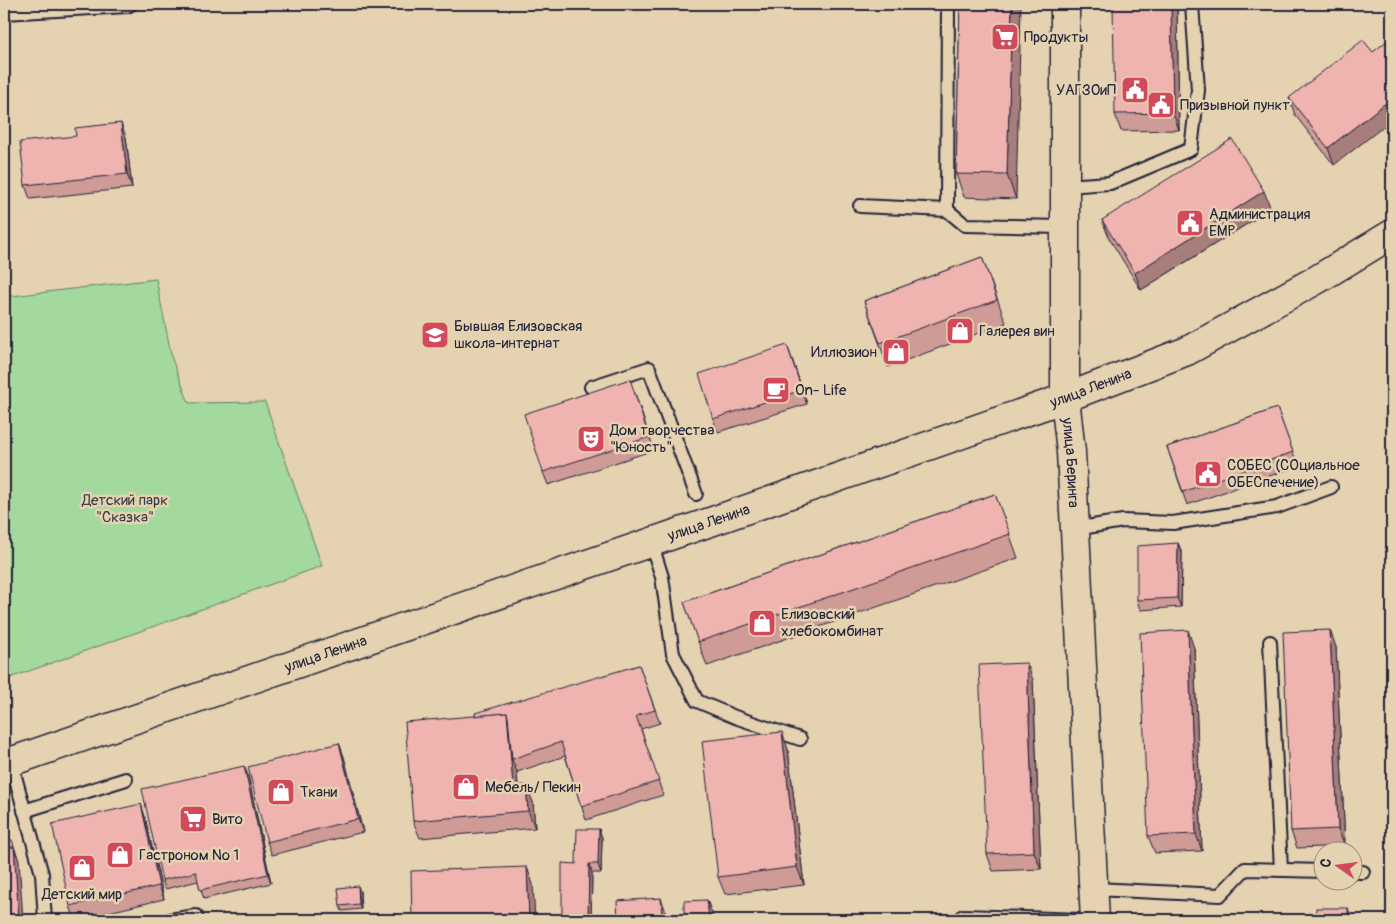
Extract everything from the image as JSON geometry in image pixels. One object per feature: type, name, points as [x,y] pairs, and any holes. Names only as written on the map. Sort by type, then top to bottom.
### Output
[{"type":"main road","name":"улица Беринга","points":[[1065,4],[1065,398],[1071,452],[1095,889],[1095,920]]},
{"type":"main road","name":"улица Ленина","points":[[7,763],[1065,398],[1187,351],[1318,279],[1392,234]]},
{"type":"lane","points":[[4,12],[127,6],[131,4]]},
{"type":"lane","points":[[947,210],[948,4]]},
{"type":"lane","points":[[1065,186],[1110,183],[1191,149],[1198,90],[1192,4]]},
{"type":"lane","points":[[860,206],[947,210],[966,225],[1065,227]]},
{"type":"lane","points":[[591,387],[650,368],[696,494]]},
{"type":"lane","points":[[1075,529],[1123,521],[1173,523],[1277,508],[1331,487]]},
{"type":"lane","points":[[651,542],[662,577],[673,654],[697,701],[800,738]]},
{"type":"lane","points":[[1270,642],[1281,870]]},
{"type":"lane","points":[[7,763],[24,811],[42,874],[45,920]]},
{"type":"lane","points":[[24,811],[126,780]]},
{"type":"lane","points":[[1095,889],[1220,896],[1245,869],[1314,871]]},
{"type":"lane","points":[[169,920],[196,916]]},
{"type":"lane","points":[[963,916],[1082,920]]},
{"type":"green space","name":"Детский парк \"Сказка\"","points":[[156,279],[172,359],[189,403],[265,402],[322,566],[4,680],[4,297]]},
{"type":"building","points":[[960,4],[1012,4],[1007,175],[956,174]]},
{"type":"building","points":[[1113,4],[1171,4],[1173,113],[1115,114]]},
{"type":"building","points":[[1392,37],[1392,98],[1328,148],[1289,98],[1363,40],[1373,52]]},
{"type":"building","points":[[121,123],[127,174],[25,185],[20,142],[76,136],[75,128]]},
{"type":"building","name":"Администрация ЕМР","points":[[1232,139],[1264,191],[1135,273],[1102,220]]},
{"type":"building","points":[[982,257],[997,300],[880,343],[864,301]]},
{"type":"building","points":[[787,345],[802,390],[713,419],[699,374]]},
{"type":"building","name":"Дом творчества \"Юность\"","points":[[630,379],[649,437],[543,472],[524,414]]},
{"type":"building","points":[[1277,408],[1293,452],[1183,492],[1167,447]]},
{"type":"building","points":[[995,494],[1010,534],[698,642],[684,602]]},
{"type":"building","points":[[1178,543],[1177,598],[1137,600],[1137,546]]},
{"type":"building","points":[[1188,630],[1196,834],[1148,836],[1140,633]]},
{"type":"building","points":[[1330,630],[1338,829],[1291,831],[1283,632]]},
{"type":"building","points":[[1027,663],[1034,852],[987,854],[979,665]]},
{"type":"building","points":[[639,665],[655,710],[636,716],[659,781],[581,806],[561,742],[512,759],[507,713],[476,716],[475,713]]},
{"type":"building","name":"Мебель/ Пекин","points":[[507,713],[513,786],[526,785],[528,811],[413,821],[405,722]]},
{"type":"building","points":[[782,732],[797,867],[718,877],[702,741]]},
{"type":"building","points":[[339,743],[358,819],[267,842],[248,767]]},
{"type":"building","points":[[244,766],[268,874],[200,890],[196,872],[162,880],[142,789]]},
{"type":"building","points":[[141,804],[159,886],[70,906],[52,824]]},
{"type":"building","points":[[577,829],[599,829],[598,864],[589,864],[588,920],[562,920],[562,863],[576,864]]},
{"type":"building","points":[[4,838],[12,840],[17,856],[14,847],[4,848]]},
{"type":"building","points":[[14,847],[19,920],[4,920],[4,848]]},
{"type":"building","points":[[527,867],[529,920],[412,920],[411,871]]},
{"type":"building","points":[[358,886],[359,904],[340,906],[338,888]]},
{"type":"building","points":[[661,898],[662,918],[684,917],[684,901],[707,900],[709,920],[618,920],[617,901]]},
{"type":"building","points":[[1316,908],[1348,908],[1348,920],[1316,920]]},
{"type":"building","points":[[358,916],[358,920],[246,920],[246,919]]},
{"type":"building","points":[[1280,916],[1314,916],[1314,920],[1280,920]]},
{"type":"place","name":"Продукты","points":[[1005,37]]},
{"type":"place","name":"УАГЗОиП","points":[[1135,90]]},
{"type":"place","name":"Призывной пункт","points":[[1161,105]]},
{"type":"place","name":"Администрация ЕМР","points":[[1190,223]]},
{"type":"place","name":"Галерея вин","points":[[960,331]]},
{"type":"place","name":"Бывшая Елизовская школа-интернат","points":[[435,335]]},
{"type":"place","name":"Иллюзион","points":[[896,352]]},
{"type":"place","name":"On- Life","points":[[776,390]]},
{"type":"place","name":"Дом творчества \"Юность\"","points":[[591,439]]},
{"type":"place","name":"СОБЕС (СОциальное ОБЕСпечение)","points":[[1208,474]]},
{"type":"place","name":"Елизовский хлебокомбинат","points":[[762,623]]},
{"type":"place","name":"Мебель/ Пекин","points":[[466,787]]},
{"type":"place","name":"Ткани","points":[[281,792]]},
{"type":"place","name":"Вито","points":[[193,819]]},
{"type":"place","name":"Гастроном № 1","points":[[120,855]]},
{"type":"place","name":"Детский мир","points":[[82,868]]}]
